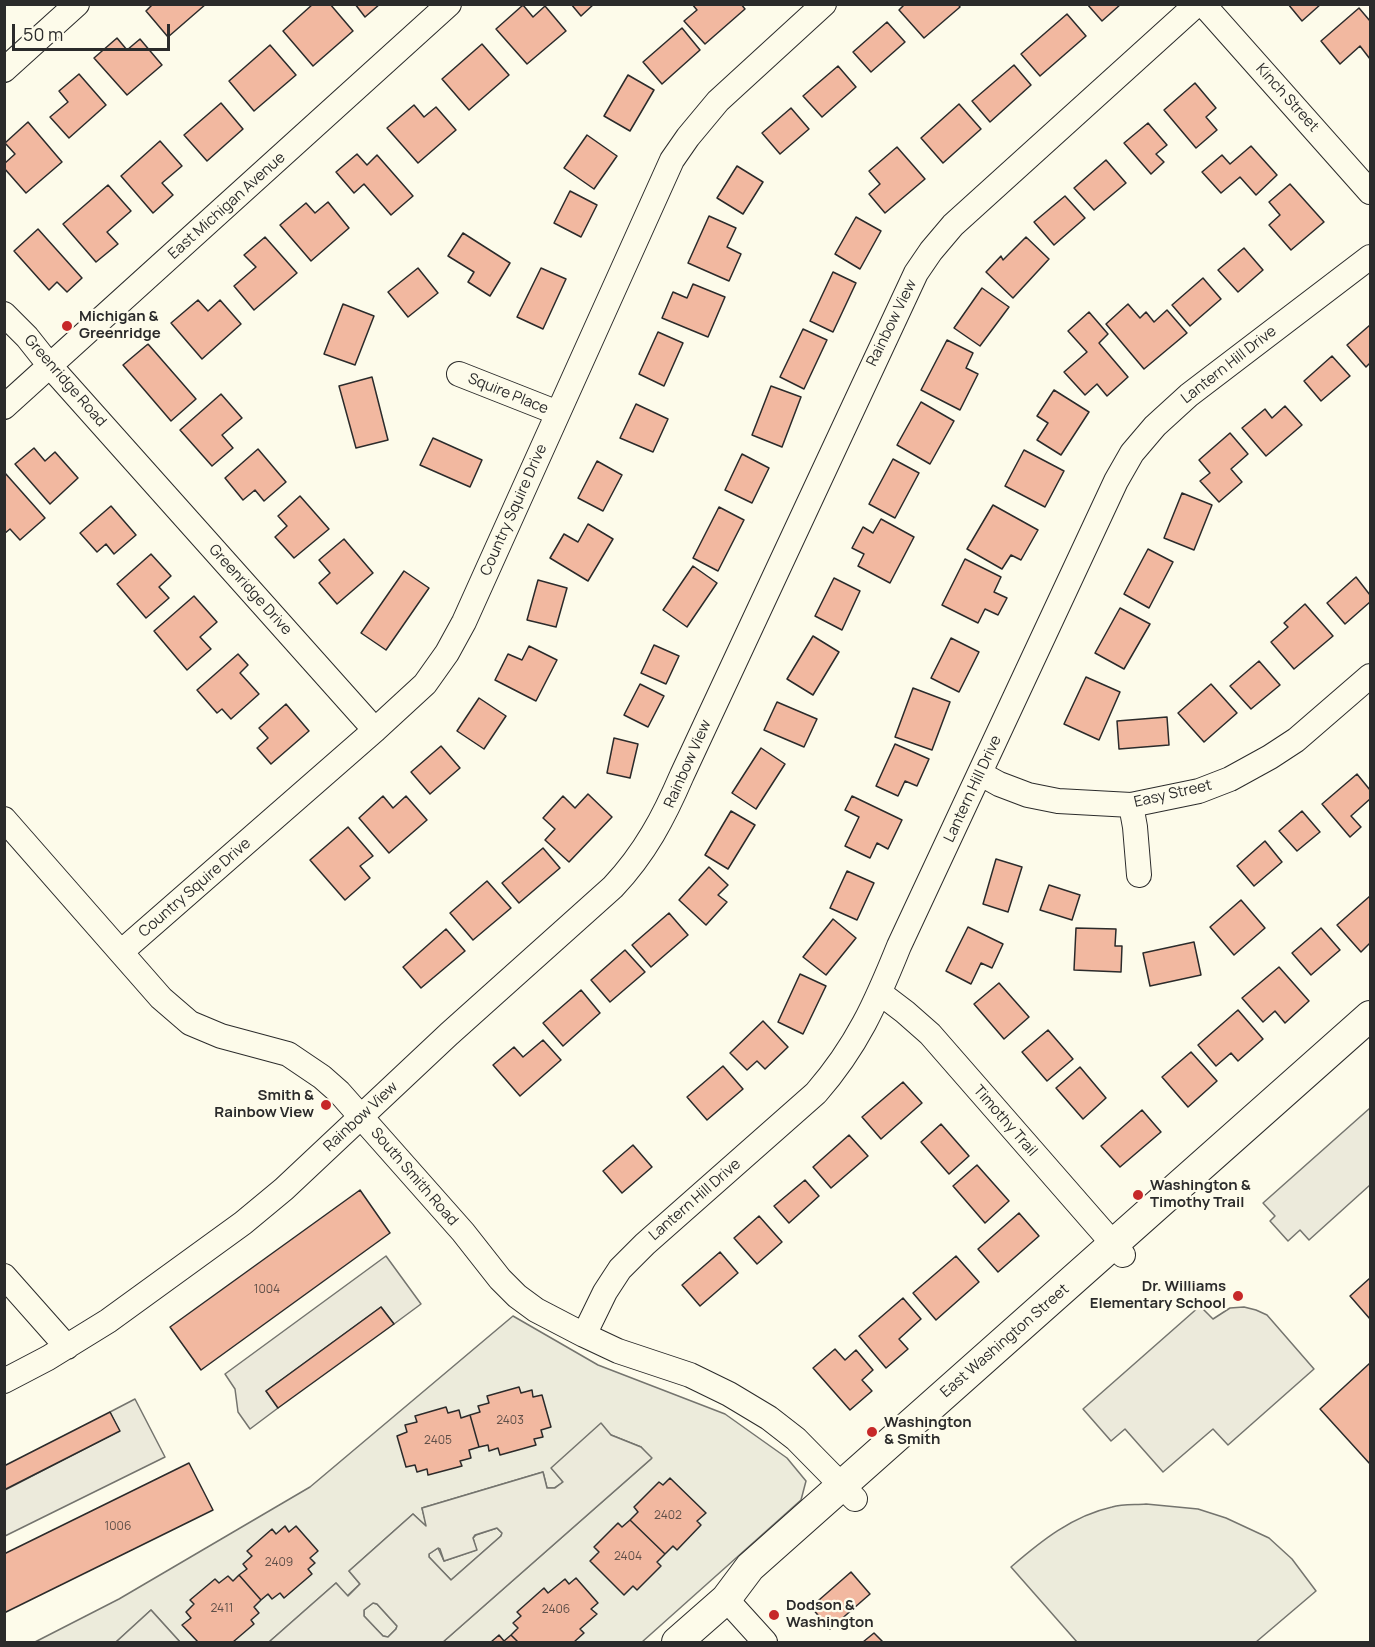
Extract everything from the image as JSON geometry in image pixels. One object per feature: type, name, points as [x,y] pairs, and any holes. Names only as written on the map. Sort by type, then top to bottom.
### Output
[{"type":"main road","name":"East Washington Street","points":[[677,1642],[726,1599],[766,1579],[848,1492],[1118,1250],[1371,1016]]},
{"type":"main road","name":"East Washington Street","points":[[1118,1250],[1371,1034]]},
{"type":"street","points":[[4,70],[77,4]]},
{"type":"street","name":"East Michigan Avenue","points":[[4,406],[449,4]]},
{"type":"street","name":"Country Squire Drive","points":[[121,952],[425,684],[447,653],[464,622],[672,160],[718,101],[824,4]]},
{"type":"street","name":"Rainbow View","points":[[4,1382],[108,1321],[243,1223],[284,1189],[631,868],[650,842],[665,815],[916,273],[953,225],[1197,4]]},
{"type":"street","name":"Kinch Street","points":[[1203,4],[1371,192]]},
{"type":"street","name":"Lantern Hill Drive","points":[[584,1335],[604,1292],[620,1269],[645,1244],[816,1093],[839,1067],[859,1036],[1116,481],[1132,453],[1155,426],[1189,395],[1371,257]]},
{"type":"street","name":"Greenridge Road","points":[[4,314],[27,337],[124,450]]},
{"type":"street","name":"Squire Place","points":[[459,374],[558,413]]},
{"type":"street","name":"Greenridge Drive","points":[[124,450],[375,730]]},
{"type":"street","name":"Easy Street","points":[[981,774],[1028,795],[1058,801],[1131,805],[1199,791],[1230,779],[1296,740],[1371,676]]},
{"type":"street","points":[[1131,805],[1139,875]]},
{"type":"street","name":"South Smith Road","points":[[4,819],[161,998],[190,1023],[221,1036],[288,1054],[322,1077],[361,1116],[517,1296],[537,1310],[618,1351],[690,1375],[729,1394],[769,1418],[796,1439],[848,1492]]},
{"type":"street","name":"Timothy Trail","points":[[880,993],[930,1035],[1118,1250]]},
{"type":"street","points":[[4,1276],[67,1347]]},
{"type":"street","points":[[726,1599],[765,1642]]},
{"type":"shaded area","points":[[1370,1108],[1370,1185],[1309,1240],[1300,1230],[1288,1241],[1270,1221],[1275,1216],[1263,1203]]},
{"type":"shaded area","points":[[386,1256],[421,1304],[394,1324],[381,1307],[266,1391],[278,1408],[250,1429],[238,1412],[235,1389],[225,1374]]},
{"type":"shaded area","points":[[1200,1306],[1213,1319],[1230,1308],[1244,1307],[1267,1315],[1314,1369],[1228,1445],[1213,1429],[1163,1472],[1125,1429],[1111,1441],[1083,1409]]},
{"type":"shaded area","points":[[513,1316],[598,1365],[725,1414],[787,1458],[806,1481],[801,1500],[642,1642],[443,1642],[651,1459],[641,1447],[611,1435],[552,1468],[563,1482],[554,1488],[547,1488],[543,1472],[422,1508],[427,1527],[413,1514],[349,1571],[360,1584],[347,1596],[336,1583],[269,1642],[180,1642],[151,1610],[116,1642],[35,1642],[119,1599],[310,1487]]},
{"type":"shaded area","points":[[135,1399],[165,1457],[5,1536],[5,1490],[119,1431],[110,1412]]},
{"type":"shaded area","points":[[601,1423],[611,1435],[641,1447],[652,1458],[443,1642],[269,1642],[336,1583],[348,1596],[360,1584],[349,1571],[413,1514],[426,1526],[422,1508],[543,1472],[547,1488],[555,1488],[563,1482],[551,1468]],"holes":[[[497,1528],[502,1533],[501,1536],[451,1580],[429,1557],[429,1554],[438,1548],[444,1561],[477,1550],[473,1538],[475,1535]],[[373,1603],[377,1604],[397,1626],[388,1637],[383,1636],[364,1616],[364,1610]]]},
{"type":"shaded area","points":[[1146,1504],[1198,1509],[1226,1518],[1269,1538],[1292,1559],[1316,1591],[1256,1642],[1077,1642],[1011,1567],[1070,1523],[1097,1511],[1116,1506]]},
{"type":"shaded area","points":[[497,1528],[502,1533],[501,1536],[451,1580],[429,1557],[429,1554],[438,1548],[444,1561],[476,1550],[473,1538]]},
{"type":"shaded area","points":[[373,1603],[377,1604],[397,1626],[388,1637],[383,1636],[364,1616],[364,1610]]},
{"type":"shaded area","points":[[151,1610],[180,1642],[116,1642]]},
{"type":"building","points":[[153,4],[206,4],[168,37],[146,11]]},
{"type":"building","points":[[313,4],[330,4],[353,31],[313,66],[283,31]]},
{"type":"building","points":[[355,4],[380,4],[365,17]]},
{"type":"building","points":[[571,4],[594,4],[581,16]]},
{"type":"building","points":[[692,4],[741,4],[745,9],[705,44],[684,21],[697,10]]},
{"type":"building","points":[[905,4],[958,4],[960,7],[924,38],[899,10]]},
{"type":"building","points":[[1087,4],[1121,4],[1102,21]]},
{"type":"building","points":[[1288,4],[1321,4],[1302,21]]},
{"type":"building","points":[[523,5],[533,17],[545,6],[566,31],[527,64],[496,29]]},
{"type":"building","points":[[1359,8],[1370,21],[1370,59],[1360,46],[1340,64],[1321,41]]},
{"type":"building","points":[[1067,14],[1086,36],[1040,76],[1021,54]]},
{"type":"building","points":[[887,22],[905,42],[871,72],[853,52]]},
{"type":"building","points":[[682,28],[700,50],[662,84],[643,62]]},
{"type":"building","points":[[117,38],[127,50],[140,39],[162,65],[127,95],[94,58]]},
{"type":"building","points":[[482,44],[509,75],[469,110],[442,79]]},
{"type":"building","points":[[270,45],[296,75],[254,111],[229,81]]},
{"type":"building","points":[[1014,65],[1031,85],[990,122],[972,101]]},
{"type":"building","points":[[838,66],[856,87],[822,117],[803,96]]},
{"type":"building","points":[[79,74],[106,105],[69,138],[50,117],[68,102],[59,91]]},
{"type":"building","points":[[628,75],[654,90],[630,131],[604,116]]},
{"type":"building","points":[[1195,83],[1216,108],[1206,117],[1217,130],[1196,148],[1164,110]]},
{"type":"building","points":[[221,103],[243,129],[207,161],[184,135]]},
{"type":"building","points":[[959,104],[981,129],[943,163],[921,138]]},
{"type":"building","points":[[414,105],[424,117],[436,107],[456,130],[418,163],[387,128]]},
{"type":"building","points":[[791,108],[809,129],[780,154],[762,133]]},
{"type":"building","points":[[28,122],[62,162],[26,193],[4,168],[4,164],[15,154],[5,143]]},
{"type":"building","points":[[1148,123],[1167,145],[1156,154],[1164,162],[1151,174],[1124,143]]},
{"type":"building","points":[[587,135],[617,156],[594,189],[564,168]]},
{"type":"building","points":[[160,141],[182,166],[162,183],[173,195],[153,213],[121,176]]},
{"type":"building","points":[[1251,146],[1277,175],[1256,195],[1240,177],[1221,193],[1202,172],[1222,155],[1230,164]]},
{"type":"building","points":[[897,147],[925,179],[885,213],[869,194],[880,184],[869,171]]},
{"type":"building","points":[[357,154],[367,165],[377,155],[413,196],[391,215],[364,184],[354,193],[336,172]]},
{"type":"building","points":[[1106,160],[1126,183],[1094,210],[1074,188]]},
{"type":"building","points":[[737,166],[763,182],[743,214],[717,198]]},
{"type":"building","points":[[1290,184],[1324,222],[1291,250],[1269,225],[1280,215],[1269,202]]},
{"type":"building","points":[[108,185],[131,211],[107,232],[118,244],[96,262],[63,224]]},
{"type":"building","points":[[570,191],[597,205],[581,237],[554,223]]},
{"type":"building","points":[[1065,196],[1085,218],[1054,245],[1034,222]]},
{"type":"building","points":[[328,202],[349,228],[311,261],[280,225],[306,203],[315,213]]},
{"type":"building","points":[[709,216],[736,228],[727,247],[741,254],[729,281],[688,263]]},
{"type":"building","points":[[856,217],[881,231],[860,269],[835,254]]},
{"type":"building","points":[[38,229],[82,278],[67,292],[57,282],[49,290],[14,251]]},
{"type":"building","points":[[463,233],[510,263],[490,296],[468,282],[474,272],[448,256]]},
{"type":"building","points":[[265,237],[297,273],[254,310],[234,286],[256,267],[244,255]]},
{"type":"building","points":[[1026,237],[1049,259],[1013,298],[986,272],[1001,256],[1003,260]]},
{"type":"building","points":[[1244,248],[1263,270],[1238,292],[1218,270]]},
{"type":"building","points":[[418,268],[438,293],[408,317],[388,292]]},
{"type":"building","points":[[541,268],[566,279],[543,329],[517,317]]},
{"type":"building","points":[[833,272],[856,283],[833,332],[810,321]]},
{"type":"building","points":[[1203,278],[1221,299],[1190,326],[1172,305]]},
{"type":"building","points":[[693,284],[725,297],[708,337],[662,318],[673,292],[687,298]]},
{"type":"building","points":[[982,288],[1009,307],[980,346],[954,328]]},
{"type":"building","points":[[198,300],[208,311],[220,300],[241,324],[202,359],[171,323]]},
{"type":"building","points":[[343,304],[374,316],[355,365],[324,354]]},
{"type":"building","points":[[1128,304],[1140,318],[1146,312],[1154,322],[1167,310],[1187,333],[1144,369],[1106,324]]},
{"type":"building","points":[[1089,312],[1108,334],[1099,343],[1128,377],[1107,396],[1097,384],[1085,395],[1064,372],[1087,352],[1068,331]]},
{"type":"building","points":[[1370,325],[1370,363],[1366,367],[1347,345]]},
{"type":"building","points":[[803,329],[827,340],[804,389],[780,377]]},
{"type":"building","points":[[658,332],[683,343],[664,386],[639,374]]},
{"type":"building","points":[[947,340],[973,353],[966,368],[978,374],[960,410],[921,390]]},
{"type":"building","points":[[148,344],[196,399],[171,421],[123,365]]},
{"type":"building","points":[[1332,356],[1350,376],[1321,401],[1304,381]]},
{"type":"building","points":[[372,377],[388,440],[356,448],[339,386]]},
{"type":"building","points":[[771,386],[801,397],[782,447],[752,435]]},
{"type":"building","points":[[1054,390],[1089,412],[1061,455],[1037,440],[1048,423],[1037,416]]},
{"type":"building","points":[[221,394],[242,418],[222,435],[233,448],[212,466],[180,430]]},
{"type":"building","points":[[921,402],[954,421],[930,464],[897,445]]},
{"type":"building","points":[[636,404],[668,419],[653,452],[620,438]]},
{"type":"building","points":[[1285,406],[1302,425],[1266,456],[1242,428],[1265,409],[1272,418]]},
{"type":"building","points":[[1230,433],[1248,454],[1231,469],[1242,482],[1219,502],[1200,481],[1210,473],[1199,460]]},
{"type":"building","points":[[433,438],[482,460],[470,487],[420,465]]},
{"type":"building","points":[[34,448],[45,461],[55,452],[78,478],[50,504],[15,464]]},
{"type":"building","points":[[258,449],[286,482],[264,501],[255,490],[243,500],[225,478]]},
{"type":"building","points":[[1024,450],[1064,471],[1045,507],[1005,486]]},
{"type":"building","points":[[742,454],[769,468],[752,503],[725,490]]},
{"type":"building","points":[[893,459],[919,473],[895,518],[869,504]]},
{"type":"building","points":[[597,461],[622,475],[603,511],[578,498]]},
{"type":"building","points":[[5,473],[45,518],[20,540],[10,529],[4,534]]},
{"type":"building","points":[[1182,493],[1212,505],[1194,550],[1164,538]]},
{"type":"building","points":[[300,496],[329,529],[294,558],[275,537],[287,526],[278,516]]},
{"type":"building","points":[[993,505],[1038,530],[1021,560],[1011,555],[1002,569],[967,549]]},
{"type":"building","points":[[111,506],[136,535],[114,554],[106,544],[97,552],[80,533]]},
{"type":"building","points":[[719,507],[744,520],[718,571],[693,558]]},
{"type":"building","points":[[881,519],[914,537],[890,583],[858,566],[864,554],[852,548],[863,527],[873,533]]},
{"type":"building","points":[[588,524],[613,539],[588,581],[550,558],[564,534],[578,542]]},
{"type":"building","points":[[344,539],[373,573],[337,604],[319,583],[330,573],[319,560]]},
{"type":"building","points":[[1148,549],[1173,562],[1149,608],[1124,594]]},
{"type":"building","points":[[151,554],[171,576],[159,587],[169,598],[146,618],[117,584]]},
{"type":"building","points":[[965,559],[1001,577],[994,592],[1007,598],[998,615],[985,609],[978,623],[942,605]]},
{"type":"building","points":[[693,566],[717,583],[687,627],[663,610]]},
{"type":"building","points":[[404,571],[429,588],[386,650],[361,633]]},
{"type":"building","points":[[1356,577],[1370,595],[1370,602],[1345,624],[1327,603]]},
{"type":"building","points":[[834,578],[860,591],[842,630],[815,616]]},
{"type":"building","points":[[538,580],[567,588],[556,627],[527,620]]},
{"type":"building","points":[[194,596],[217,622],[200,637],[211,649],[187,670],[154,631]]},
{"type":"building","points":[[1305,604],[1333,636],[1294,669],[1271,642],[1288,627],[1284,623]]},
{"type":"building","points":[[1120,608],[1150,624],[1124,669],[1095,653]]},
{"type":"building","points":[[813,636],[839,652],[813,695],[787,679]]},
{"type":"building","points":[[951,638],[979,652],[959,692],[931,678]]},
{"type":"building","points":[[654,645],[679,656],[666,684],[641,673]]},
{"type":"building","points":[[529,646],[557,660],[536,701],[495,680],[508,654],[522,660]]},
{"type":"building","points":[[238,654],[248,665],[240,673],[259,694],[231,719],[222,709],[217,713],[197,690]]},
{"type":"building","points":[[1259,661],[1280,685],[1251,709],[1230,686]]},
{"type":"building","points":[[1086,677],[1120,692],[1099,740],[1064,724]]},
{"type":"building","points":[[640,684],[664,696],[648,727],[624,715]]},
{"type":"building","points":[[1211,684],[1237,713],[1204,742],[1178,713]]},
{"type":"building","points":[[913,688],[950,702],[932,750],[895,737]]},
{"type":"building","points":[[479,698],[506,716],[484,749],[457,731]]},
{"type":"building","points":[[777,702],[817,719],[804,747],[764,730]]},
{"type":"building","points":[[286,704],[309,731],[271,764],[257,748],[268,738],[259,728]]},
{"type":"building","points":[[1167,717],[1169,745],[1119,749],[1117,721]]},
{"type":"building","points":[[614,738],[638,744],[630,778],[607,773]]},
{"type":"building","points":[[895,744],[929,759],[917,786],[905,781],[898,796],[876,786]]},
{"type":"building","points":[[441,746],[460,768],[430,794],[411,772]]},
{"type":"building","points":[[761,748],[785,764],[756,809],[732,793]]},
{"type":"building","points":[[1357,774],[1370,790],[1370,799],[1351,816],[1361,827],[1350,837],[1322,804]]},
{"type":"building","points":[[588,794],[612,817],[569,862],[545,840],[555,829],[543,818],[563,796],[575,808]]},
{"type":"building","points":[[383,796],[393,808],[406,796],[427,820],[389,853],[359,818]]},
{"type":"building","points":[[852,796],[902,820],[888,849],[877,843],[870,858],[845,846],[859,817],[845,810]]},
{"type":"building","points":[[731,811],[755,825],[728,869],[705,855]]},
{"type":"building","points":[[1302,811],[1320,832],[1297,851],[1279,831]]},
{"type":"building","points":[[348,827],[373,856],[360,866],[370,878],[345,900],[310,860]]},
{"type":"building","points":[[1265,841],[1282,862],[1254,886],[1237,866]]},
{"type":"building","points":[[543,848],[560,868],[519,903],[502,883]]},
{"type":"building","points":[[996,859],[1022,867],[1008,912],[983,904]]},
{"type":"building","points":[[709,867],[728,885],[718,895],[727,902],[706,925],[679,900]]},
{"type":"building","points":[[847,871],[874,883],[857,920],[830,908]]},
{"type":"building","points":[[487,881],[511,908],[473,940],[450,913]]},
{"type":"building","points":[[1049,885],[1080,895],[1072,920],[1040,910]]},
{"type":"building","points":[[1370,896],[1370,943],[1361,952],[1337,925]]},
{"type":"building","points":[[1241,900],[1265,928],[1234,955],[1210,927]]},
{"type":"building","points":[[669,913],[688,935],[651,967],[632,945]]},
{"type":"building","points":[[833,919],[856,938],[826,975],[803,957]]},
{"type":"building","points":[[968,927],[1003,944],[992,968],[981,963],[971,984],[946,971]]},
{"type":"building","points":[[1076,928],[1116,929],[1115,946],[1122,946],[1121,972],[1074,970]]},
{"type":"building","points":[[1321,928],[1340,950],[1311,975],[1292,953]]},
{"type":"building","points":[[446,929],[465,951],[421,988],[403,967]]},
{"type":"building","points":[[1194,942],[1201,975],[1150,986],[1143,953]]},
{"type":"building","points":[[625,950],[645,972],[610,1002],[591,980]]},
{"type":"building","points":[[1279,967],[1309,1001],[1285,1023],[1275,1011],[1263,1022],[1242,998]]},
{"type":"building","points":[[800,974],[826,986],[803,1034],[778,1022]]},
{"type":"building","points":[[999,983],[1029,1017],[1004,1039],[974,1004]]},
{"type":"building","points":[[581,990],[600,1013],[563,1046],[543,1023]]},
{"type":"building","points":[[1238,1010],[1263,1039],[1238,1061],[1231,1053],[1216,1066],[1198,1045]]},
{"type":"building","points":[[763,1021],[788,1047],[765,1069],[757,1061],[747,1070],[730,1053]]},
{"type":"building","points":[[1048,1030],[1073,1059],[1047,1081],[1022,1052]]},
{"type":"building","points":[[543,1040],[561,1060],[520,1096],[493,1065],[514,1047],[523,1057]]},
{"type":"building","points":[[1191,1052],[1217,1081],[1188,1107],[1162,1077]]},
{"type":"building","points":[[723,1066],[743,1089],[707,1120],[687,1097]]},
{"type":"building","points":[[1080,1067],[1106,1098],[1083,1119],[1056,1088]]},
{"type":"building","points":[[903,1082],[922,1103],[881,1139],[862,1117]]},
{"type":"building","points":[[1142,1110],[1161,1132],[1120,1167],[1101,1146]]},
{"type":"building","points":[[941,1124],[969,1156],[949,1174],[921,1142]]},
{"type":"building","points":[[849,1135],[868,1156],[831,1188],[813,1167]]},
{"type":"building","points":[[633,1145],[652,1167],[622,1193],[603,1171]]},
{"type":"building","points":[[977,1165],[1009,1201],[985,1223],[953,1186]]},
{"type":"building","points":[[805,1180],[819,1196],[789,1223],[774,1206]]},
{"type":"building","points":[[360,1190],[390,1233],[201,1370],[170,1327]]},
{"type":"building","points":[[1019,1213],[1039,1236],[998,1272],[978,1249]]},
{"type":"building","points":[[759,1216],[782,1242],[757,1264],[734,1238]]},
{"type":"building","points":[[720,1252],[738,1273],[700,1306],[682,1285]]},
{"type":"building","points":[[956,1256],[979,1282],[936,1320],[913,1293]]},
{"type":"building","points":[[1370,1278],[1370,1319],[1350,1296]]},
{"type":"building","points":[[903,1298],[921,1319],[899,1339],[908,1349],[886,1368],[859,1336]]},
{"type":"building","points":[[381,1307],[394,1324],[278,1408],[266,1391]]},
{"type":"building","points":[[835,1349],[845,1360],[856,1350],[873,1370],[862,1380],[872,1391],[850,1410],[813,1368]]},
{"type":"building","points":[[1370,1363],[1370,1464],[1320,1409]]},
{"type":"building","points":[[519,1387],[521,1393],[532,1390],[533,1397],[542,1395],[551,1427],[541,1430],[543,1437],[534,1439],[536,1445],[500,1455],[498,1448],[489,1451],[488,1445],[479,1447],[470,1415],[480,1412],[478,1406],[489,1403],[487,1396]]},
{"type":"building","points":[[446,1407],[448,1413],[459,1410],[461,1418],[470,1415],[479,1447],[469,1450],[471,1458],[460,1461],[462,1466],[428,1475],[427,1469],[417,1472],[415,1465],[406,1467],[397,1436],[407,1432],[405,1425],[417,1422],[415,1416]]},
{"type":"building","points":[[110,1412],[120,1431],[4,1490],[4,1466]]},
{"type":"building","points":[[189,1463],[213,1510],[4,1613],[4,1554]]},
{"type":"building","points":[[670,1478],[706,1513],[697,1521],[701,1525],[677,1550],[673,1546],[665,1554],[630,1520],[638,1512],[634,1507],[659,1482],[663,1485]]},
{"type":"building","points":[[630,1520],[665,1554],[657,1562],[661,1566],[637,1590],[633,1586],[624,1595],[590,1561],[599,1552],[594,1547],[618,1523],[622,1527]]},
{"type":"building","points":[[285,1526],[289,1532],[296,1526],[318,1551],[310,1558],[315,1563],[308,1569],[312,1574],[284,1598],[280,1593],[272,1599],[268,1594],[261,1600],[239,1575],[247,1569],[243,1564],[252,1556],[247,1551],[272,1529],[276,1534]]},
{"type":"building","points":[[851,1572],[870,1594],[830,1629],[811,1607]]},
{"type":"building","points":[[239,1575],[261,1600],[254,1607],[259,1613],[251,1620],[254,1624],[233,1642],[198,1642],[182,1625],[191,1618],[186,1612],[194,1604],[190,1600],[215,1579],[219,1583],[228,1576],[233,1581]]},
{"type":"building","points":[[576,1578],[598,1603],[591,1609],[597,1614],[580,1629],[584,1633],[574,1642],[518,1642],[511,1635],[518,1628],[513,1623],[521,1616],[517,1612],[544,1588],[548,1593],[565,1579],[569,1584]]},
{"type":"building","points":[[874,1633],[883,1642],[863,1642]]},
{"type":"building","points":[[499,1635],[504,1641],[511,1635],[518,1642],[491,1642]]},
{"type":"place","name":"Michigan & Greenridge","points":[[67,326]]},
{"type":"place","name":"Smith & Rainbow View","points":[[326,1105]]},
{"type":"place","name":"Washington & Timothy Trail","points":[[1138,1195]]},
{"type":"place","name":"Dr. Williams Elementary School","points":[[1238,1296]]},
{"type":"place","name":"Washington & Smith","points":[[872,1432]]},
{"type":"place","name":"Dodson & Washington","points":[[774,1615]]}]
